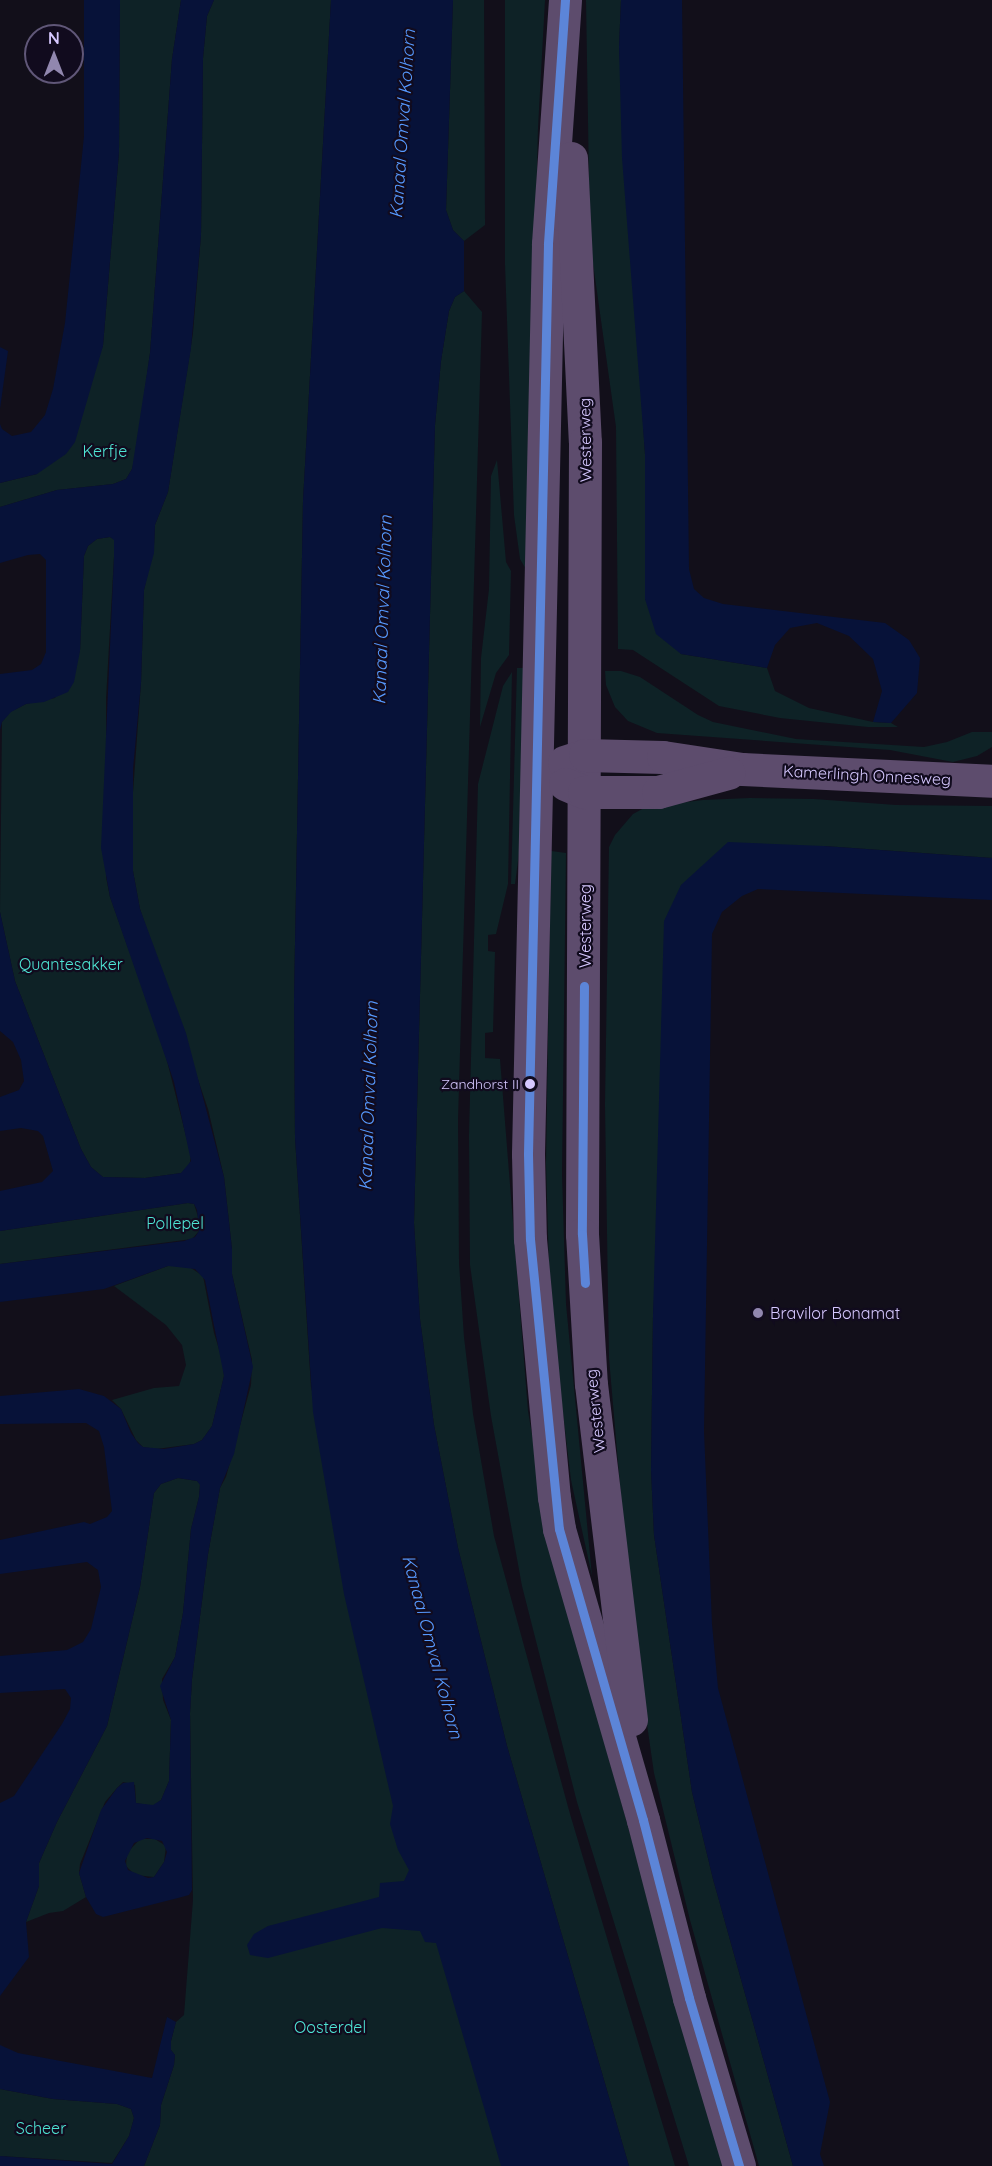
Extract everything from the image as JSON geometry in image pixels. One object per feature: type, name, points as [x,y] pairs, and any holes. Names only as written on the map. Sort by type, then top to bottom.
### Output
[{"type":"main road","name":"Westerweg","points":[[564,14],[583,368],[585,755],[582,1234],[591,1384],[643,1820]]},
{"type":"main road","name":"Westerweg","points":[[564,14],[548,244],[528,1154],[530,1239],[559,1529],[643,1820],[689,1998],[739,2166]]},
{"type":"main road","name":"Kamerlingh Onnesweg","points":[[537,770],[585,755],[663,757],[742,769],[992,781]]},
{"type":"main road","name":"Kamerlingh Onnesweg","points":[[537,770],[584,792],[658,792],[742,769]]},
{"type":"green space","name":"Kerfje","points":[[120,0],[181,0],[172,59],[150,353],[136,453],[132,469],[126,479],[113,484],[57,490],[0,507],[0,483],[37,474],[103,346],[119,152]]},
{"type":"green space","name":"Oosterdel","points":[[214,0],[331,0],[303,501],[294,999],[295,1138],[311,1387],[510,2166],[144,2166],[160,2125],[161,2105],[174,2065],[175,2055],[171,2050],[171,2041],[176,2022],[184,2015],[193,1900],[190,1713],[192,1679],[208,1554],[220,1488],[226,1477],[251,1385],[252,1360],[232,1274],[232,1249],[224,1177],[208,1109],[140,909],[133,871],[131,820],[141,683],[144,590],[154,546],[155,525],[168,492],[193,333],[201,235],[203,58],[207,16]]},
{"type":"green space","points":[[453,0],[484,0],[485,225],[464,241],[453,230],[446,210]]},
{"type":"green space","points":[[505,0],[545,0],[538,128],[527,571],[520,559],[514,515],[505,264]]},
{"type":"green space","points":[[586,0],[621,0],[619,47],[645,454],[645,599],[681,654],[767,668],[775,691],[809,708],[873,722],[891,723],[898,727],[868,727],[780,718],[719,706],[633,650],[618,649],[616,427],[590,242]]},
{"type":"green space","points":[[464,291],[482,312],[458,1120],[459,1263],[464,1337],[473,1414],[494,1536],[570,1814],[675,2166],[629,2166],[507,1746],[458,1548],[434,1425],[420,1319],[414,1223],[435,425],[441,361],[449,311],[455,297]]},
{"type":"green space","points":[[497,460],[506,562],[511,571],[509,655],[496,673],[480,727],[481,658],[489,589],[491,476]]},
{"type":"green space","name":"Quantesakker","points":[[110,537],[114,539],[114,557],[106,699],[106,877],[110,897],[164,1049],[191,1156],[189,1167],[181,1173],[145,1178],[103,1177],[91,1167],[81,1149],[15,981],[0,912],[2,722],[10,712],[26,704],[55,698],[80,651],[84,556],[88,546],[97,539]]},
{"type":"green space","points":[[517,668],[526,668],[521,838],[515,884],[511,884]]},
{"type":"green space","points":[[605,671],[621,671],[640,677],[698,715],[713,722],[796,739],[924,747],[947,742],[972,732],[992,732],[992,747],[977,756],[953,762],[890,750],[657,733],[628,721],[615,707],[606,685]]},
{"type":"green space","points":[[512,672],[508,884],[496,934],[488,935],[488,951],[495,952],[493,1032],[485,1033],[485,1058],[500,1059],[528,1411],[554,1564],[724,2166],[689,2166],[577,1802],[522,1586],[491,1416],[470,1265],[469,1136],[478,784],[503,686]]},
{"type":"green space","points":[[814,799],[896,805],[992,806],[992,858],[824,846],[681,885],[653,1315],[651,1470],[654,1535],[692,1792],[713,1879],[793,2166],[759,2166],[690,1920],[654,1773],[631,1613],[609,1358],[605,1105],[609,847],[615,835],[633,814],[646,807],[703,800]]},
{"type":"green space","points":[[551,851],[566,853],[562,1174],[566,1304],[592,1576],[571,1480],[550,1304],[546,1163]]},
{"type":"green space","name":"Pollepel","points":[[188,1203],[194,1204],[199,1220],[199,1231],[192,1239],[0,1264],[0,1231]]},
{"type":"green space","points":[[168,1266],[188,1266],[203,1276],[214,1333],[223,1362],[224,1376],[212,1426],[202,1440],[194,1444],[156,1449],[143,1447],[136,1440],[121,1409],[112,1400],[154,1388],[179,1386],[186,1365],[182,1345],[166,1325],[114,1286]]},
{"type":"green space","points":[[178,1478],[197,1481],[200,1484],[191,1529],[183,1613],[175,1657],[162,1679],[163,1700],[171,1720],[169,1781],[161,1800],[153,1806],[136,1803],[135,1785],[123,1782],[105,1802],[80,1864],[79,1873],[86,1897],[63,1911],[49,1913],[26,1922],[39,1886],[39,1863],[57,1822],[107,1726],[140,1587],[154,1493],[161,1484]]},
{"type":"green space","points":[[140,1839],[155,1839],[166,1846],[164,1862],[154,1877],[135,1875],[126,1866],[127,1853]]},
{"type":"green space","name":"Scheer","points":[[0,2089],[53,2099],[117,2104],[131,2109],[134,2118],[129,2136],[112,2163],[0,2156]]},
{"type":"water","points":[[84,0],[120,0],[119,152],[103,346],[75,442],[66,454],[37,474],[0,483],[0,424],[2,429],[12,436],[31,432],[45,415],[53,389],[65,323],[84,136]]},
{"type":"water","points":[[181,0],[214,0],[207,16],[203,58],[201,235],[191,348],[168,492],[155,525],[154,553],[144,590],[141,683],[133,769],[133,871],[140,909],[186,1033],[224,1177],[232,1249],[232,1274],[253,1367],[234,1454],[220,1488],[208,1554],[192,1679],[190,1713],[192,1890],[189,1895],[103,1917],[96,1914],[86,1897],[79,1873],[101,1810],[117,1788],[123,1783],[134,1782],[136,1803],[153,1805],[161,1800],[169,1781],[171,1720],[160,1686],[175,1657],[183,1613],[191,1529],[200,1485],[197,1481],[178,1478],[161,1484],[154,1493],[140,1587],[107,1726],[57,1822],[39,1863],[39,1886],[26,1922],[29,1957],[0,1996],[0,1803],[14,1796],[62,1724],[70,1709],[71,1698],[65,1689],[0,1693],[0,1656],[67,1650],[83,1642],[91,1629],[101,1587],[98,1570],[87,1562],[0,1574],[0,1540],[84,1522],[90,1524],[107,1517],[112,1511],[104,1447],[99,1431],[86,1423],[0,1424],[0,1396],[79,1389],[104,1396],[121,1409],[138,1443],[143,1447],[164,1449],[194,1444],[202,1440],[212,1426],[224,1376],[205,1280],[195,1269],[168,1266],[104,1289],[0,1302],[0,1264],[184,1241],[195,1237],[199,1231],[197,1210],[194,1204],[188,1203],[0,1231],[0,1191],[42,1182],[53,1171],[43,1136],[38,1131],[21,1128],[0,1131],[0,1097],[19,1090],[24,1081],[21,1060],[13,1042],[0,1031],[0,912],[15,981],[81,1149],[91,1167],[103,1177],[145,1178],[181,1173],[191,1161],[174,1082],[110,897],[101,848],[114,557],[114,540],[110,537],[97,539],[88,546],[84,556],[80,651],[74,682],[68,692],[44,702],[26,704],[11,712],[2,722],[0,730],[0,674],[32,670],[41,664],[46,652],[46,560],[40,554],[0,563],[0,507],[57,490],[113,484],[126,479],[132,469],[150,353],[172,59]],"holes":[[[147,1838],[162,1841],[167,1852],[164,1862],[154,1877],[148,1878],[128,1870],[125,1861],[134,1843]]]},
{"type":"water","name":"Kanaal Omval Kolhorn","points":[[331,0],[453,0],[446,210],[453,230],[464,241],[464,291],[455,297],[449,311],[441,361],[435,425],[414,1223],[420,1319],[434,1425],[458,1548],[507,1746],[629,2166],[501,2166],[436,1943],[425,1942],[420,1931],[382,1928],[268,1958],[250,1955],[247,1945],[254,1934],[268,1926],[379,1897],[380,1883],[404,1881],[409,1870],[398,1850],[390,1824],[393,1806],[344,1594],[313,1412],[295,1138],[294,999],[303,501]]},
{"type":"water","points":[[621,0],[682,0],[689,569],[694,589],[704,598],[723,604],[885,623],[909,640],[920,658],[917,693],[891,723],[873,722],[882,691],[873,659],[849,636],[817,623],[790,628],[775,645],[767,668],[681,654],[656,634],[645,599],[645,454],[622,158],[619,47]]},
{"type":"water","points":[[0,347],[8,351],[0,409]]},
{"type":"water","points":[[728,842],[824,846],[992,858],[992,900],[758,889],[742,896],[722,912],[712,934],[704,1431],[712,1624],[718,1688],[830,2102],[820,2154],[824,2166],[793,2166],[713,1879],[692,1792],[654,1535],[651,1470],[653,1315],[664,921],[681,885]]},
{"type":"water","points":[[167,2017],[176,2022],[171,2041],[171,2050],[175,2055],[174,2065],[161,2105],[160,2125],[144,2166],[0,2166],[0,2156],[112,2164],[129,2136],[134,2118],[131,2109],[117,2104],[53,2099],[0,2089],[0,2045],[18,2053],[152,2078]]},
{"type":"transit line","points":[[565,0],[548,244],[528,1154],[530,1239],[559,1529],[643,1820],[689,1998],[739,2166]]},
{"type":"transit line","points":[[584,986],[582,1234],[585,1283]]},
{"type":"place","name":"Zandhorst II","points":[[530,1084]]},
{"type":"place","name":"Bravilor Bonamat","points":[[758,1313]]}]
